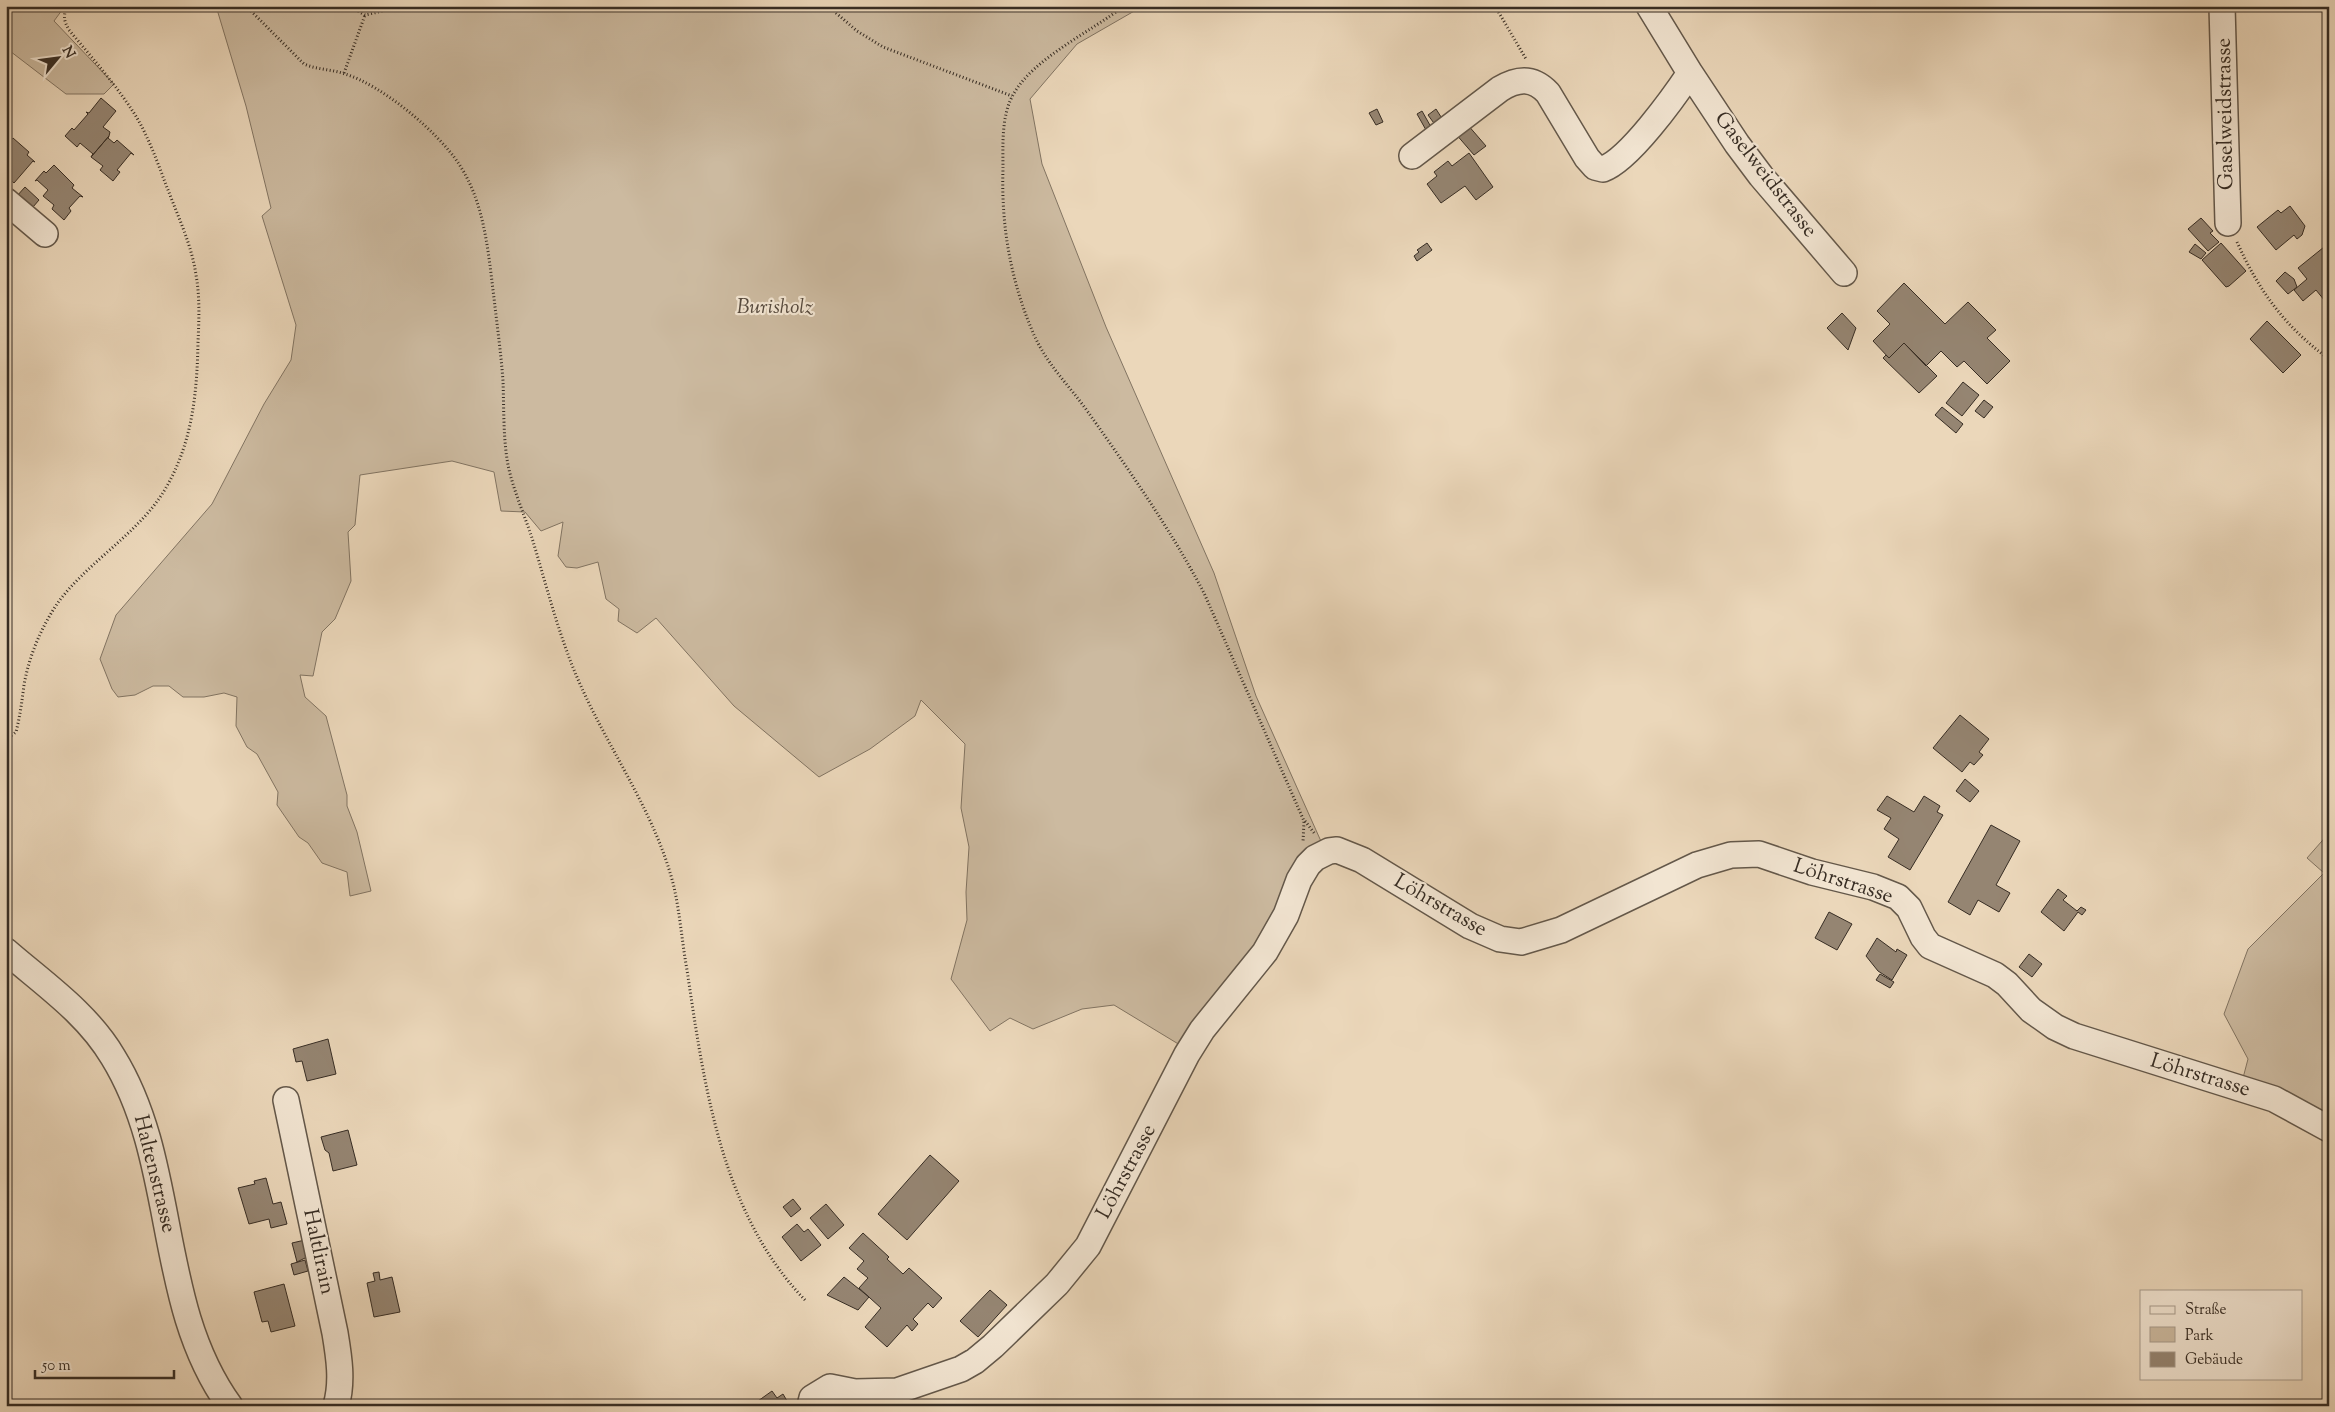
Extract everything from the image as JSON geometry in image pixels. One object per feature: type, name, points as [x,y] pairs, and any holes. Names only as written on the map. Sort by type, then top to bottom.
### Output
[{"type":"street","name":"Gaselweidstrasse","points":[[1649,6],[1737,144],[1761,176],[1844,273]]},
{"type":"street","name":"Gaselweidstrasse","points":[[2222,6],[2228,223]]},
{"type":"street","points":[[1412,156],[1507,84],[1528,80],[1543,88],[1554,101],[1588,158],[1595,167],[1603,169],[1624,156],[1690,73]]},
{"type":"street","points":[[6,201],[45,234]]},
{"type":"street","name":"Löhrstrasse","points":[[810,1406],[812,1398],[830,1387],[855,1392],[896,1391],[961,1369],[975,1361],[993,1346],[1057,1284],[1088,1246],[1187,1054],[1202,1030],[1265,952],[1286,915],[1299,880],[1308,865],[1315,858],[1329,851],[1346,852],[1470,926],[1500,939],[1521,942],[1561,930],[1696,865],[1731,855],[1759,854],[1812,872],[1873,887],[1898,897],[1909,908],[1923,937],[1930,946],[1995,975],[2007,984],[2031,1010],[2055,1028],[2104,1047],[2274,1099],[2329,1129]]},
{"type":"street","name":"Haltenstrasse","points":[[6,951],[87,1022],[102,1041],[127,1081],[140,1110],[149,1138],[193,1340],[202,1361],[230,1406]]},
{"type":"street","name":"Haltlirain","points":[[286,1100],[335,1333],[340,1369],[336,1406]]},
{"type":"path","points":[[6,740],[16,732],[29,664],[44,626],[58,603],[138,521],[162,494],[174,473],[184,450],[193,415],[197,374],[199,315],[196,274],[185,234],[154,152],[138,119],[116,87],[70,30],[64,20],[67,6]]},
{"type":"path","points":[[246,6],[304,64],[314,68],[344,73],[373,88],[429,129],[459,164],[480,208],[486,234],[502,369],[508,465],[560,630],[580,684],[653,825],[674,887],[702,1066],[728,1170],[750,1224],[793,1288],[804,1300]]},
{"type":"path","points":[[349,6],[365,15],[405,6]]},
{"type":"path","points":[[828,6],[857,31],[882,47],[1012,96]]},
{"type":"path","points":[[1124,6],[1050,57],[1027,78],[1012,96],[1008,110],[1004,142],[1002,202],[1006,244],[1016,289],[1034,335],[1045,356],[1058,376],[1087,410],[1186,560],[1204,593],[1304,821],[1299,880]]},
{"type":"path","points":[[1495,6],[1543,88]]},
{"type":"path","points":[[344,73],[365,15]]},
{"type":"path","points":[[2228,223],[2251,273],[2285,321],[2329,359]]},
{"type":"green space","points":[[6,6],[65,6],[54,21],[114,84],[104,94],[66,94],[6,48]]},
{"type":"green space","name":"Burisholz","points":[[216,6],[1143,6],[1077,44],[1030,99],[1042,164],[1106,327],[1214,573],[1256,696],[1324,848],[1287,910],[1180,1045],[1114,1005],[1082,1009],[1033,1029],[1010,1018],[990,1031],[951,979],[967,920],[966,892],[969,847],[961,808],[965,744],[921,700],[915,716],[870,749],[819,777],[734,706],[656,618],[637,633],[618,621],[619,609],[606,599],[598,562],[577,568],[566,567],[558,556],[563,522],[541,531],[525,512],[501,511],[494,472],[452,461],[360,475],[355,525],[348,532],[351,581],[335,619],[322,632],[313,676],[300,675],[305,697],[326,716],[347,795],[347,806],[357,832],[371,891],[350,896],[347,872],[322,863],[308,843],[299,837],[277,805],[278,792],[257,754],[247,747],[236,726],[237,697],[224,693],[204,697],[183,697],[169,686],[153,686],[135,695],[118,697],[112,689],[100,659],[116,615],[212,504],[264,404],[291,360],[296,325],[262,216],[271,208],[246,106]]},
{"type":"green space","points":[[2329,833],[2329,1126],[2243,1078],[2248,1059],[2224,1014],[2248,949],[2324,873],[2307,858]]},
{"type":"building","points":[[101,98],[116,111],[103,127],[110,132],[109,136],[91,157],[93,154],[80,143],[77,147],[65,136],[72,128],[74,130],[88,114],[86,112],[89,113]]},
{"type":"building","points":[[1377,109],[1383,122],[1376,125],[1369,113]]},
{"type":"building","points":[[1436,109],[1443,120],[1436,126],[1428,115]]},
{"type":"building","points":[[1422,111],[1431,127],[1426,130],[1417,114]]},
{"type":"building","points":[[1467,124],[1486,146],[1474,155],[1455,133]]},
{"type":"building","points":[[109,136],[108,138],[114,143],[117,140],[134,155],[131,153],[117,170],[120,172],[113,181],[100,170],[103,166],[91,157]]},
{"type":"building","points":[[13,138],[29,152],[27,155],[35,162],[33,161],[14,183],[6,176],[6,146]]},
{"type":"building","points":[[1469,153],[1493,187],[1476,200],[1465,186],[1441,203],[1427,184],[1437,176],[1434,172],[1448,161],[1452,166]]},
{"type":"building","points":[[54,165],[74,185],[72,188],[83,197],[80,196],[69,208],[71,211],[64,220],[52,209],[54,205],[43,196],[48,190],[37,180],[35,181],[44,171],[46,173]]},
{"type":"building","points":[[25,187],[39,200],[33,207],[27,202],[25,205],[16,197]]},
{"type":"building","points":[[2290,206],[2305,226],[2302,235],[2297,239],[2294,235],[2276,250],[2257,227],[2278,210],[2281,213]]},
{"type":"building","points":[[2201,218],[2213,231],[2210,233],[2219,242],[2208,251],[2188,229]]},
{"type":"building","points":[[1427,243],[1432,250],[1417,261],[1414,256],[1419,252],[1417,250]]},
{"type":"building","points":[[2221,243],[2246,271],[2226,287],[2202,260]]},
{"type":"building","points":[[2329,243],[2329,306],[2316,290],[2303,301],[2294,290],[2307,279],[2298,268]]},
{"type":"building","points":[[2195,244],[2206,253],[2201,259],[2189,252]]},
{"type":"building","points":[[2285,272],[2294,279],[2297,287],[2288,294],[2276,281]]},
{"type":"building","points":[[1904,283],[1945,324],[1968,302],[1996,330],[1987,338],[2010,361],[1987,384],[1964,361],[1957,367],[1941,351],[1926,366],[1904,343],[1889,358],[1873,341],[1890,324],[1877,311]]},
{"type":"building","points":[[1842,313],[1856,328],[1848,350],[1827,328]]},
{"type":"building","points":[[2267,321],[2301,355],[2283,373],[2250,339]]},
{"type":"building","points":[[1904,343],[1937,376],[1919,393],[1883,358],[1886,355],[1889,358]]},
{"type":"building","points":[[1963,382],[1979,395],[1962,416],[1946,403]]},
{"type":"building","points":[[1984,400],[1993,407],[1984,418],[1975,411]]},
{"type":"building","points":[[1942,407],[1963,424],[1956,433],[1935,415]]},
{"type":"building","points":[[1960,715],[1989,739],[1979,752],[1983,755],[1974,765],[1970,762],[1962,772],[1933,748]]},
{"type":"building","points":[[1965,779],[1979,791],[1970,802],[1956,791]]},
{"type":"building","points":[[1887,796],[1914,812],[1924,796],[1940,806],[1937,812],[1943,815],[1910,870],[1888,857],[1899,839],[1884,829],[1891,818],[1877,810]]},
{"type":"building","points":[[1991,825],[2020,841],[1996,885],[2010,893],[1999,912],[1978,900],[1970,915],[1948,902]]},
{"type":"building","points":[[2058,889],[2067,896],[2063,900],[2077,911],[2081,907],[2086,910],[2082,915],[2078,912],[2064,931],[2041,912]]},
{"type":"building","points":[[1829,912],[1852,924],[1837,950],[1815,938]]},
{"type":"building","points":[[1877,938],[1896,952],[1897,949],[1907,955],[1892,980],[1878,971],[1866,956]]},
{"type":"building","points":[[2029,954],[2042,964],[2032,977],[2019,967]]},
{"type":"building","points":[[1880,974],[1894,982],[1890,988],[1876,980]]},
{"type":"building","points":[[328,1039],[336,1074],[307,1081],[302,1061],[296,1062],[293,1049]]},
{"type":"building","points":[[348,1130],[357,1165],[333,1171],[329,1153],[325,1150],[321,1137]]},
{"type":"building","points":[[930,1155],[959,1181],[907,1240],[878,1214]]},
{"type":"building","points":[[266,1178],[273,1204],[281,1202],[287,1224],[271,1228],[269,1219],[249,1224],[238,1188],[255,1184],[254,1181]]},
{"type":"building","points":[[793,1199],[801,1209],[791,1217],[783,1207]]},
{"type":"building","points":[[826,1204],[844,1225],[828,1239],[810,1218]]},
{"type":"building","points":[[797,1224],[804,1232],[808,1229],[821,1245],[801,1261],[782,1237]]},
{"type":"building","points":[[863,1233],[889,1257],[887,1259],[903,1274],[909,1268],[942,1298],[933,1308],[928,1303],[913,1319],[918,1324],[912,1331],[907,1325],[887,1347],[865,1327],[881,1308],[859,1288],[868,1278],[857,1269],[864,1261],[849,1248]]},
{"type":"building","points":[[305,1240],[309,1256],[297,1262],[292,1243]]},
{"type":"building","points":[[305,1260],[308,1271],[294,1275],[291,1264]]},
{"type":"building","points":[[379,1272],[380,1280],[392,1277],[400,1312],[374,1317],[367,1283],[375,1281],[373,1273]]},
{"type":"building","points":[[844,1277],[869,1297],[858,1310],[827,1295]]},
{"type":"building","points":[[284,1284],[295,1326],[271,1332],[268,1321],[262,1322],[254,1292]]},
{"type":"building","points":[[990,1290],[1007,1305],[978,1337],[960,1321]]},
{"type":"building","points":[[772,1391],[777,1398],[783,1394],[790,1406],[751,1406]]}]
